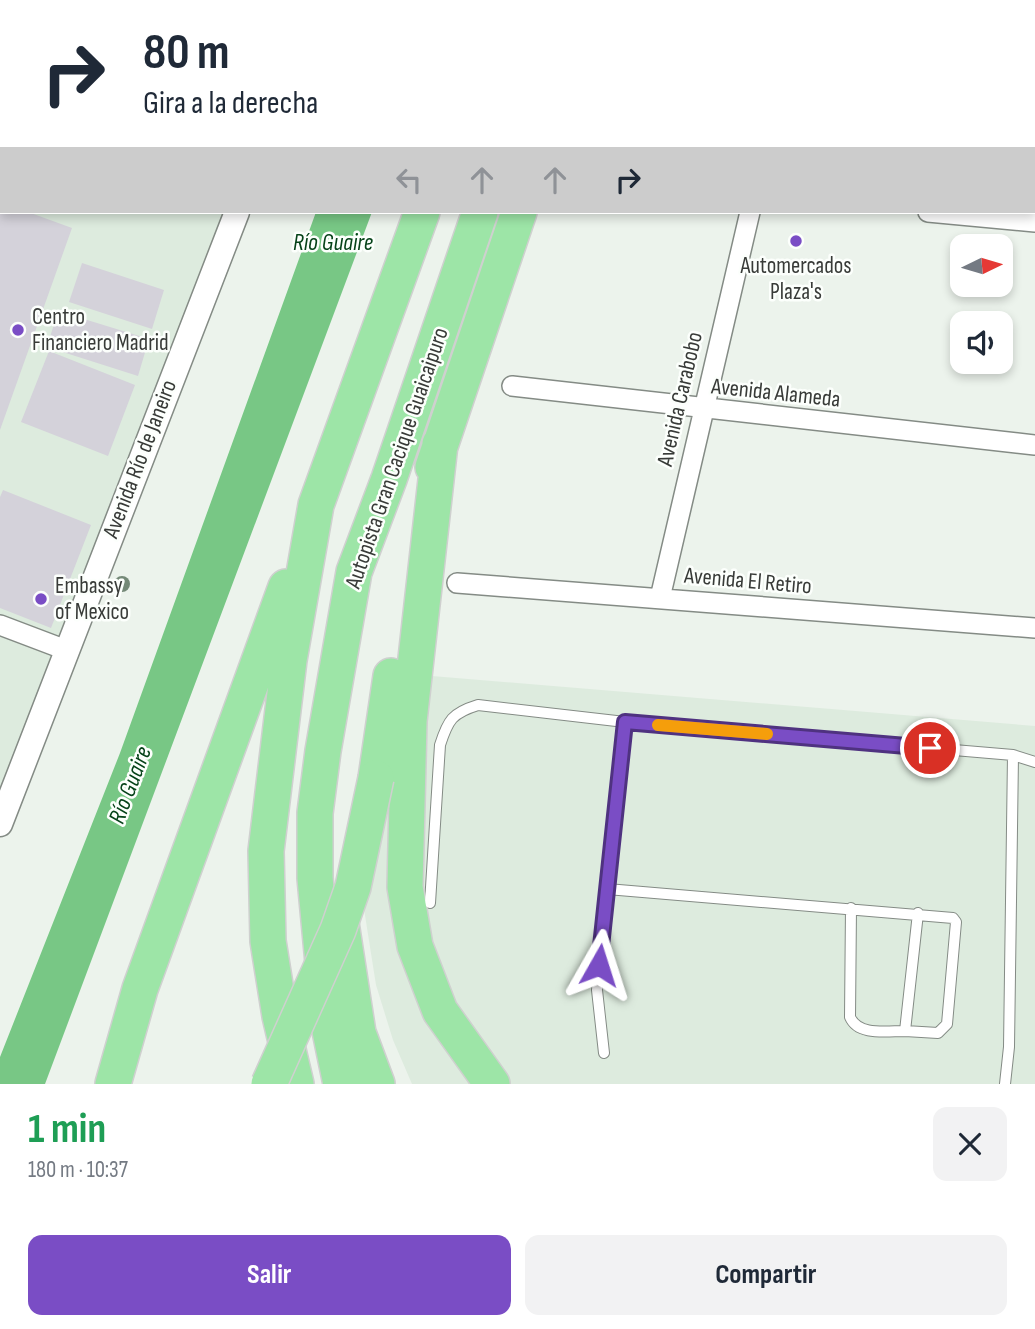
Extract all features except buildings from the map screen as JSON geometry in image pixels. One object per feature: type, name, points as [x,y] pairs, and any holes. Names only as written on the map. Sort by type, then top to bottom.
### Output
[{"type":"highway","points":[[113,1084],[140,989],[421,214]]},
{"type":"highway","name":"Autopista Gran Cacique Guaicaipuro","points":[[341,1084],[319,942],[315,813],[354,572],[389,479],[479,214]]},
{"type":"highway","points":[[492,1084],[462,1046],[440,1011],[415,946],[391,779],[415,542],[440,444],[518,214]]},
{"type":"highway","points":[[377,1084],[358,1033],[335,885],[337,813],[344,737],[389,479]]},
{"type":"highway","points":[[296,1084],[280,1016],[268,941],[266,851],[279,729],[316,505]]},
{"type":"highway","points":[[269,1084],[349,898],[391,779]]},
{"type":"highway","points":[[88,1084],[106,1036],[140,989]]},
{"type":"street","name":"Avenida Río de Janeiro","points":[[0,824],[236,214]]},
{"type":"street","name":"Avenida Carabobo","points":[[660,598],[750,214]]},
{"type":"street","points":[[964,214],[1035,222]]},
{"type":"street","name":"Avenida Alameda","points":[[512,386],[702,410],[1035,445]]},
{"type":"street","name":"Avenida El Retiro","points":[[457,583],[1035,628]]},
{"type":"street","points":[[0,625],[66,650]]},
{"type":"lane","points":[[430,903],[440,745],[447,721],[463,710],[478,705],[625,722],[1013,755],[1035,762]]},
{"type":"lane","points":[[604,1053],[597,990],[625,722]]},
{"type":"lane","points":[[1005,1084],[1010,1047],[1013,755]]},
{"type":"lane","points":[[607,889],[918,913],[948,916],[956,922],[947,1024],[938,1033],[862,1030],[853,1025],[850,1017],[851,908]]},
{"type":"lane","points":[[905,1031],[918,913]]},
{"type":"shaded area","points":[[0,214],[226,214],[0,814]]},
{"type":"shaded area","points":[[432,676],[1035,726],[1035,1084],[412,1084],[393,1040],[376,985],[364,909],[361,863]]},
{"type":"water","name":"Río Guaire","points":[[315,214],[371,214],[45,1084],[0,1084],[0,1057],[120,753]]},
{"type":"slow traffic","points":[[658,725],[767,734]]},
{"type":"place","name":"Automercados Plaza's","points":[[796,241]]},
{"type":"place","name":"Centro Financiero Madrid","points":[[18,330]]},
{"type":"place","name":"Embassy of Mexico","points":[[41,599]]},
{"type":"route","points":[[599,965],[625,722],[930,748]]}]
